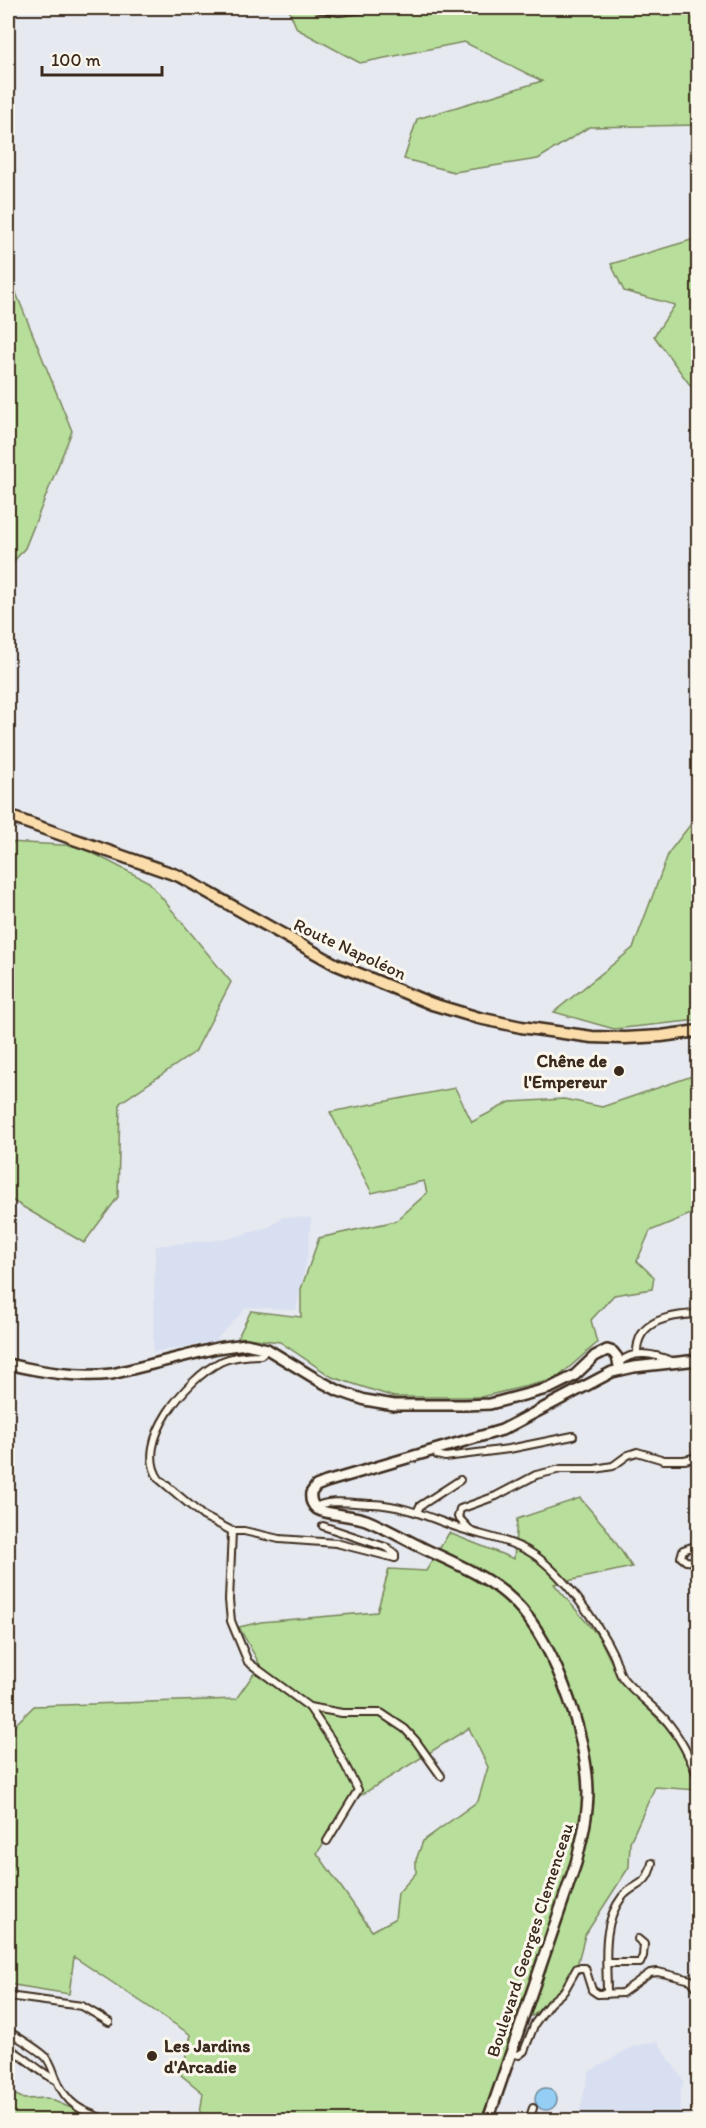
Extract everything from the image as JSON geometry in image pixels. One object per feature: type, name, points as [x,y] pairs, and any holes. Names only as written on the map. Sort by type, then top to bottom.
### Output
[{"type":"main road","name":"Route Napoléon","points":[[8,816],[179,876],[334,964],[432,1004],[478,1018],[521,1027],[592,1037],[649,1037],[699,1031]]},
{"type":"main road","points":[[8,1364],[69,1375],[94,1376],[246,1344],[267,1349],[339,1391],[365,1400],[394,1405],[490,1404],[562,1384],[601,1352],[607,1350],[613,1352],[619,1366]]},
{"type":"main road","points":[[315,1508],[310,1493],[316,1486],[502,1430],[556,1403],[619,1366],[699,1360]]},
{"type":"main road","name":"Boulevard Georges Clemenceau","points":[[315,1508],[366,1521],[477,1574],[508,1596],[529,1618],[548,1648],[563,1683],[585,1760],[587,1813],[576,1863],[488,2121]]},
{"type":"street","points":[[316,8],[339,12],[375,8]]},
{"type":"street","points":[[637,1354],[636,1345],[656,1320],[699,1314]]},
{"type":"street","points":[[267,1349],[261,1355],[250,1355],[221,1362],[198,1377],[177,1398],[158,1431],[152,1447],[151,1460],[154,1472],[159,1479],[203,1516],[232,1531],[244,1531],[279,1539],[336,1543],[395,1558],[395,1554],[388,1548],[323,1526]]},
{"type":"street","points":[[619,1366],[626,1356],[637,1354],[664,1358],[676,1363]]},
{"type":"street","points":[[434,1451],[437,1455],[445,1457],[509,1449],[573,1436]]},
{"type":"street","points":[[471,1531],[458,1517],[460,1509],[496,1496],[536,1475],[561,1469],[595,1469],[613,1466],[628,1455],[637,1452],[663,1460],[699,1457]]},
{"type":"street","points":[[417,1512],[420,1506],[460,1480]]},
{"type":"street","points":[[315,1508],[326,1501],[391,1505],[528,1551],[552,1569],[593,1622],[613,1655],[622,1678],[666,1720],[677,1734],[699,1777]]},
{"type":"street","points":[[232,1531],[229,1600],[231,1621],[248,1662],[309,1707],[333,1742],[358,1790],[327,1841]]},
{"type":"street","points":[[699,1545],[683,1550],[681,1557],[686,1561],[699,1562]]},
{"type":"street","points":[[309,1707],[342,1713],[381,1713],[410,1735],[427,1753],[441,1776]]},
{"type":"street","points":[[607,1994],[607,1938],[610,1918],[624,1895],[646,1880],[652,1863]]},
{"type":"street","points":[[607,1963],[640,1963],[643,1960],[644,1944],[638,1939]]},
{"type":"street","points":[[511,2053],[519,2055],[524,2050],[535,2023],[550,2003],[564,1991],[577,1968],[585,1968],[594,1992],[607,1994],[626,1991],[650,1973],[658,1972],[691,1980],[699,1989]]},
{"type":"street","points":[[8,1996],[82,2006],[109,2022]]},
{"type":"street","points":[[8,2031],[45,2057],[52,2066],[56,2080],[65,2096],[76,2108],[108,2121]]},
{"type":"street","points":[[8,2048],[31,2061],[45,2075],[56,2080]]},
{"type":"street","points":[[529,2121],[533,2108]]},
{"type":"shaded area","points":[[283,1217],[311,1218],[308,1254],[296,1310],[247,1307],[214,1342],[153,1352],[155,1246],[227,1239],[269,1227]]},
{"type":"shaded area","points":[[657,2041],[684,2081],[680,2092],[680,2112],[686,2120],[578,2120],[589,2072],[632,2047]]},
{"type":"green space","points":[[288,8],[698,8],[698,125],[589,127],[538,159],[454,172],[404,159],[417,119],[542,81],[464,42],[360,63],[297,29]]},
{"type":"green space","points":[[698,238],[698,396],[654,336],[675,305],[624,291],[611,264]]},
{"type":"green space","points":[[8,273],[72,431],[25,548],[8,568]]},
{"type":"green space","points":[[698,815],[698,1020],[614,1029],[554,1012],[633,948],[669,852]]},
{"type":"green space","points":[[8,842],[79,846],[149,882],[231,982],[195,1052],[120,1103],[118,1197],[84,1243],[8,1198]]},
{"type":"green space","points":[[698,1074],[698,1211],[650,1231],[637,1261],[654,1277],[652,1289],[614,1295],[591,1320],[597,1343],[556,1379],[481,1397],[394,1397],[332,1377],[280,1342],[238,1337],[251,1311],[301,1317],[301,1289],[319,1238],[396,1221],[427,1193],[424,1181],[372,1193],[330,1112],[455,1088],[472,1122],[510,1102],[564,1099],[602,1107]]},
{"type":"green space","points":[[580,1498],[606,1528],[632,1567],[554,1584],[599,1637],[621,1682],[664,1725],[686,1751],[698,1790],[655,1787],[630,1842],[629,1867],[585,1935],[575,1973],[534,2015],[517,2021],[481,2120],[199,2120],[203,2093],[181,2075],[191,2035],[74,1957],[69,1994],[8,1984],[8,1732],[34,1706],[236,1699],[260,1665],[239,1627],[261,1622],[377,1612],[389,1569],[426,1571],[449,1533],[514,1559],[517,1519]],"holes":[[[469,1728],[488,1767],[478,1801],[423,1841],[416,1860],[416,1873],[398,1893],[395,1919],[372,1931],[317,1853],[353,1800]]]},
{"type":"green space","points":[[8,2091],[24,2099],[47,2098],[100,2120],[8,2120]]},
{"type":"water","points":[[546,2088],[554,2091],[557,2099],[554,2107],[546,2110],[538,2107],[535,2099],[538,2091]]},
{"type":"place","name":"Chêne de l'Empereur","points":[[619,1071]]},
{"type":"place","name":"Les Jardins d'Arcadie","points":[[152,2056]]}]
